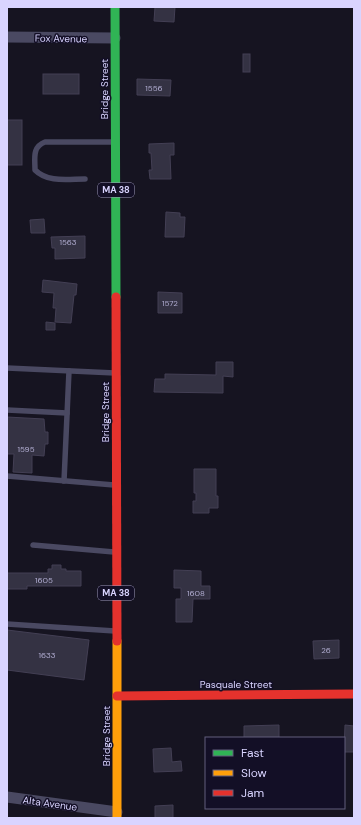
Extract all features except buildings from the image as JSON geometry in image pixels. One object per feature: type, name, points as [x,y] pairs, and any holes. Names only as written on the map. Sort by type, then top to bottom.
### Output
[{"type":"main road","name":"Bridge Street","points":[[115,7],[117,815]]},
{"type":"main road","name":"Pasquale Street","points":[[117,696],[354,694]]},
{"type":"street","name":"Fox Avenue","points":[[7,37],[115,38]]},
{"type":"street","name":"Alta Avenue","points":[[7,797],[117,815]]},
{"type":"lane","points":[[85,179],[52,179],[41,176],[35,170],[35,152],[38,145],[45,142],[116,142]]},
{"type":"lane","points":[[7,368],[116,373]]},
{"type":"lane","points":[[64,481],[70,371]]},
{"type":"lane","points":[[7,410],[67,413]]},
{"type":"lane","points":[[7,476],[116,486]]},
{"type":"lane","points":[[33,545],[116,552]]},
{"type":"lane","points":[[7,624],[117,631]]},
{"type":"traffic: fast","points":[[115,7],[116,297]]},
{"type":"traffic: slow","points":[[117,641],[117,818]]},
{"type":"traffic: jam","points":[[116,297],[117,641]]},
{"type":"traffic: jam","points":[[117,696],[354,694]]}]
